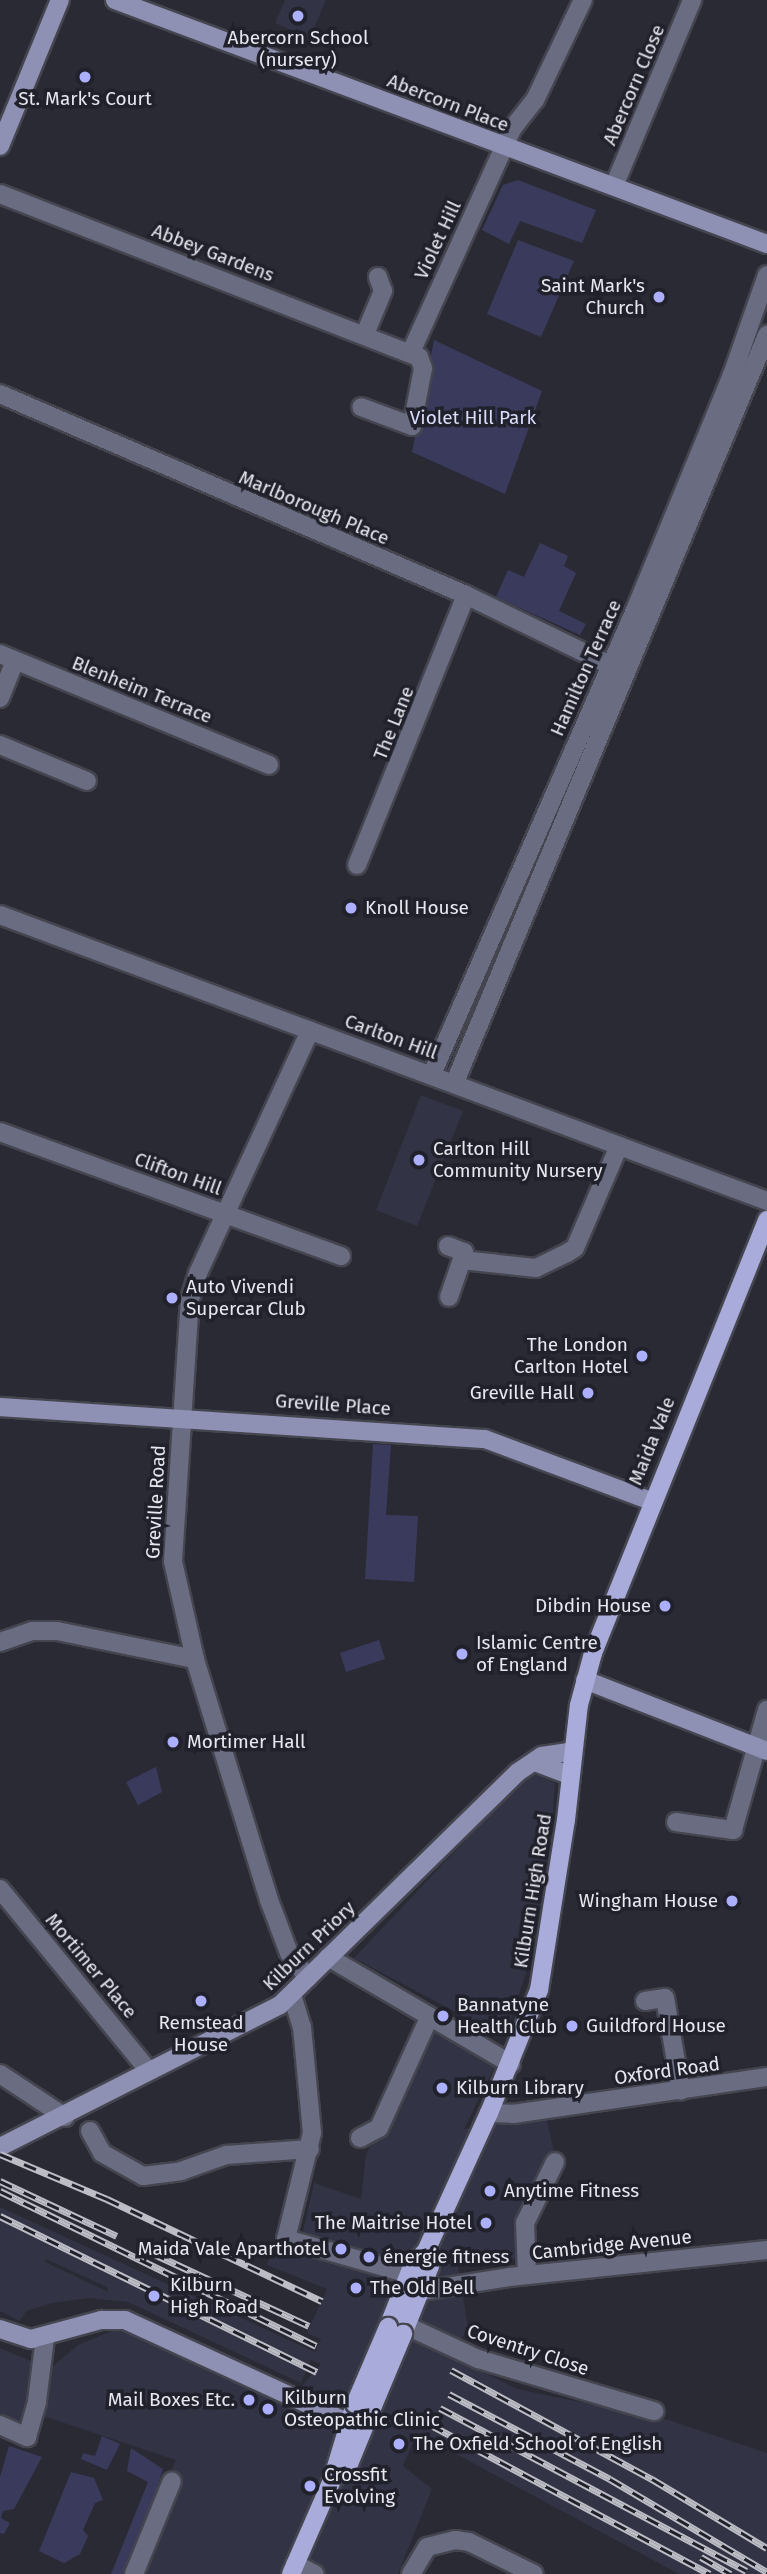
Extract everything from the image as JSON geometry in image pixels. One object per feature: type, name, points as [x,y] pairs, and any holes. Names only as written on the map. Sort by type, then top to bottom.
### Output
[{"type":"main road","name":"Maida Vale","points":[[585,1680],[651,1501],[767,1220]]},
{"type":"main road","name":"Kilburn High Road","points":[[332,2480],[349,2463],[362,2409],[397,2322],[409,2273],[415,2259],[425,2253],[511,2064],[539,1990],[566,1820],[572,1751],[585,1680]]},
{"type":"main road","name":"Kilburn High Road","points":[[421,2291],[430,2266],[425,2253]]},
{"type":"main road","points":[[397,2322],[421,2291]]},
{"type":"main road","points":[[347,2422],[362,2409]]},
{"type":"main road","name":"Kilburn High Road","points":[[293,2569],[332,2480],[347,2422]]},
{"type":"street","points":[[0,146],[4,126],[60,0]]},
{"type":"street","name":"Abercorn Place","points":[[115,0],[767,244]]},
{"type":"street","name":"Violet Hill","points":[[411,352],[504,146],[535,100],[583,0]]},
{"type":"street","name":"Abercorn Close","points":[[614,186],[692,0]]},
{"type":"street","name":"Abbey Gardens","points":[[0,194],[411,352]]},
{"type":"street","name":"Hamilton Terrace","points":[[455,1082],[732,375],[767,275]]},
{"type":"street","points":[[365,334],[383,291],[378,277]]},
{"type":"street","name":"Hamilton Terrace","points":[[432,1074],[767,335]]},
{"type":"street","points":[[361,407],[412,426],[423,368],[411,352]]},
{"type":"street","name":"Marlborough Place","points":[[0,394],[466,595],[617,669]]},
{"type":"street","name":"The Lane","points":[[357,865],[466,595]]},
{"type":"street","points":[[0,698],[8,657]]},
{"type":"street","name":"Blenheim Terrace","points":[[8,657],[269,765]]},
{"type":"street","points":[[0,745],[87,781]]},
{"type":"street","name":"Carlton Hill","points":[[0,915],[455,1082],[767,1201]]},
{"type":"street","name":"Greville Road","points":[[308,1978],[280,1933],[195,1660],[173,1561],[190,1299],[225,1214],[310,1031]]},
{"type":"street","name":"Clifton Hill","points":[[0,1132],[341,1256]]},
{"type":"street","points":[[462,1260],[536,1268],[575,1248],[619,1146]]},
{"type":"street","points":[[448,1246],[464,1252],[449,1297]]},
{"type":"street","name":"Greville Place","points":[[0,1408],[182,1417],[485,1439],[651,1501]]},
{"type":"street","points":[[0,1642],[32,1631],[57,1631],[195,1660]]},
{"type":"street","points":[[585,1680],[760,1748]]},
{"type":"street","points":[[676,1822],[733,1830],[760,1748],[767,1710]]},
{"type":"street","name":"Kilburn Priory","points":[[0,2147],[280,2005],[517,1772],[535,1762],[572,1751]]},
{"type":"street","points":[[535,1762],[569,1776]]},
{"type":"street","name":"Mortimer Place","points":[[0,1889],[148,2070]]},
{"type":"street","points":[[328,1957],[511,2064]]},
{"type":"street","points":[[292,1995],[302,2027],[310,2149],[286,2239],[409,2273]]},
{"type":"street","points":[[645,2001],[666,1998],[681,2091]]},
{"type":"street","points":[[360,2138],[379,2128],[429,2018]]},
{"type":"street","points":[[0,2074],[65,2116]]},
{"type":"street","name":"Oxford Road","points":[[489,2113],[513,2114],[767,2077]]},
{"type":"street","points":[[90,2131],[102,2153],[143,2176],[180,2171],[226,2155],[310,2149]]},
{"type":"street","points":[[527,2275],[525,2223],[555,2162]]},
{"type":"street","name":"Cambridge Avenue","points":[[421,2291],[527,2275],[767,2250]]},
{"type":"street","points":[[0,2329],[22,2338],[45,2338],[101,2320],[125,2320],[347,2422]]},
{"type":"street","name":"Coventry Close","points":[[397,2322],[478,2359],[654,2411]]},
{"type":"street","points":[[0,2425],[27,2437],[37,2401],[45,2338]]},
{"type":"street","points":[[134,2574],[172,2481]]},
{"type":"street","points":[[411,2574],[427,2547],[455,2540],[469,2542],[534,2574]]},
{"type":"street","points":[[293,2569],[315,2574]]},
{"type":"shaded area","name":"Abercorn School (nursery)","points":[[285,0],[326,0],[310,38],[275,23]]},
{"type":"shaded area","name":"Carlton Hill Community Nursery","points":[[421,1095],[463,1111],[417,1226],[376,1210]]},
{"type":"shaded area","points":[[530,1772],[555,1783],[550,1860],[539,1934],[508,2027],[493,2032],[354,1958]]},
{"type":"shaded area","points":[[427,2028],[496,2064],[464,2129],[546,2116],[555,2157],[522,2223],[525,2258],[458,2267],[468,2328],[452,2356],[517,2389],[668,2420],[767,2453],[767,2574],[679,2574],[417,2433],[403,2466],[432,2489],[398,2574],[128,2574],[176,2460],[40,2415],[30,2445],[0,2431],[0,2348],[50,2369],[78,2345],[121,2327],[289,2401],[321,2364],[311,2360],[301,2383],[128,2302],[88,2298],[52,2303],[26,2311],[20,2321],[0,2311],[0,2207],[315,2352],[321,2339],[307,2333],[327,2289],[267,2265],[272,2247],[298,2253],[314,2183],[361,2199],[366,2155]],"holes":[[[46,2259],[107,2287],[108,2292],[45,2262]]]},
{"type":"green space","points":[[518,180],[596,210],[582,243],[520,221],[509,244],[482,230],[503,185]]},
{"type":"green space","points":[[518,240],[574,261],[541,337],[487,314]]},
{"type":"green space","name":"Violet Hill Park","points":[[434,340],[542,391],[505,494],[412,452]]},
{"type":"green space","points":[[540,543],[568,556],[564,566],[576,573],[559,611],[586,624],[580,635],[496,597],[508,570],[524,577]]},
{"type":"green space","points":[[373,1444],[391,1445],[386,1515],[418,1516],[414,1582],[365,1579]]},
{"type":"green space","points":[[379,1640],[385,1659],[346,1672],[340,1653]]},
{"type":"green space","points":[[156,1767],[162,1792],[138,1805],[126,1782]]},
{"type":"green space","points":[[102,2436],[120,2444],[107,2470],[81,2459],[83,2453],[95,2456]]},
{"type":"green space","points":[[9,2446],[42,2457],[14,2509],[3,2511],[1,2518],[10,2523],[4,2534],[0,2533],[0,2477]]},
{"type":"green space","points":[[131,2448],[163,2469],[129,2574],[111,2574],[148,2482],[127,2471]]},
{"type":"green space","points":[[71,2472],[94,2478],[103,2500],[95,2503],[83,2530],[88,2536],[80,2554],[64,2563],[39,2551]]},
{"type":"railway","points":[[0,2154],[107,2199],[322,2301]]},
{"type":"railway","points":[[0,2181],[117,2236]]},
{"type":"railway","points":[[0,2191],[316,2346]]},
{"type":"railway","points":[[0,2216],[317,2372]]},
{"type":"railway","points":[[152,2253],[309,2326]]},
{"type":"railway","points":[[451,2370],[652,2479],[767,2548]]},
{"type":"railway","points":[[449,2394],[610,2479],[767,2572]]},
{"type":"railway","points":[[440,2408],[746,2571]]},
{"type":"railway","points":[[431,2425],[710,2574]]},
{"type":"railway","points":[[701,2557],[730,2574]]},
{"type":"place","name":"Abercorn School (nursery)","points":[[298,16]]},
{"type":"place","name":"St. Mark's Court","points":[[85,77]]},
{"type":"place","name":"Saint Mark's Church","points":[[659,297]]},
{"type":"place","name":"Knoll House","points":[[351,908]]},
{"type":"place","name":"Carlton Hill Community Nursery","points":[[419,1160]]},
{"type":"place","name":"Auto Vivendi Supercar Club","points":[[172,1298]]},
{"type":"place","name":"The London Carlton Hotel","points":[[642,1356]]},
{"type":"place","name":"Greville Hall","points":[[588,1393]]},
{"type":"place","name":"Dibdin House","points":[[665,1606]]},
{"type":"place","name":"Islamic Centre of England","points":[[462,1654]]},
{"type":"place","name":"Mortimer Hall","points":[[173,1742]]},
{"type":"place","name":"Wingham House","points":[[732,1901]]},
{"type":"place","name":"Remstead House","points":[[201,2001]]},
{"type":"place","name":"Bannatyne Health Club","points":[[443,2016]]},
{"type":"place","name":"Guildford House","points":[[572,2026]]},
{"type":"place","name":"Kilburn Library","points":[[442,2088]]},
{"type":"place","name":"Anytime Fitness","points":[[490,2191]]},
{"type":"place","name":"The Maitrise Hotel","points":[[486,2223]]},
{"type":"place","name":"Maida Vale Aparthotel","points":[[341,2249]]},
{"type":"place","name":"énergie fitness","points":[[369,2257]]},
{"type":"place","name":"The Old Bell","points":[[356,2288]]},
{"type":"place","name":"Kilburn High Road","points":[[154,2296]]},
{"type":"place","name":"Mail Boxes Etc.","points":[[249,2400]]},
{"type":"place","name":"Kilburn Osteopathic Clinic","points":[[268,2409]]},
{"type":"place","name":"The Oxfield School of English","points":[[399,2444]]},
{"type":"place","name":"Crossfit Evolving","points":[[310,2486]]}]
